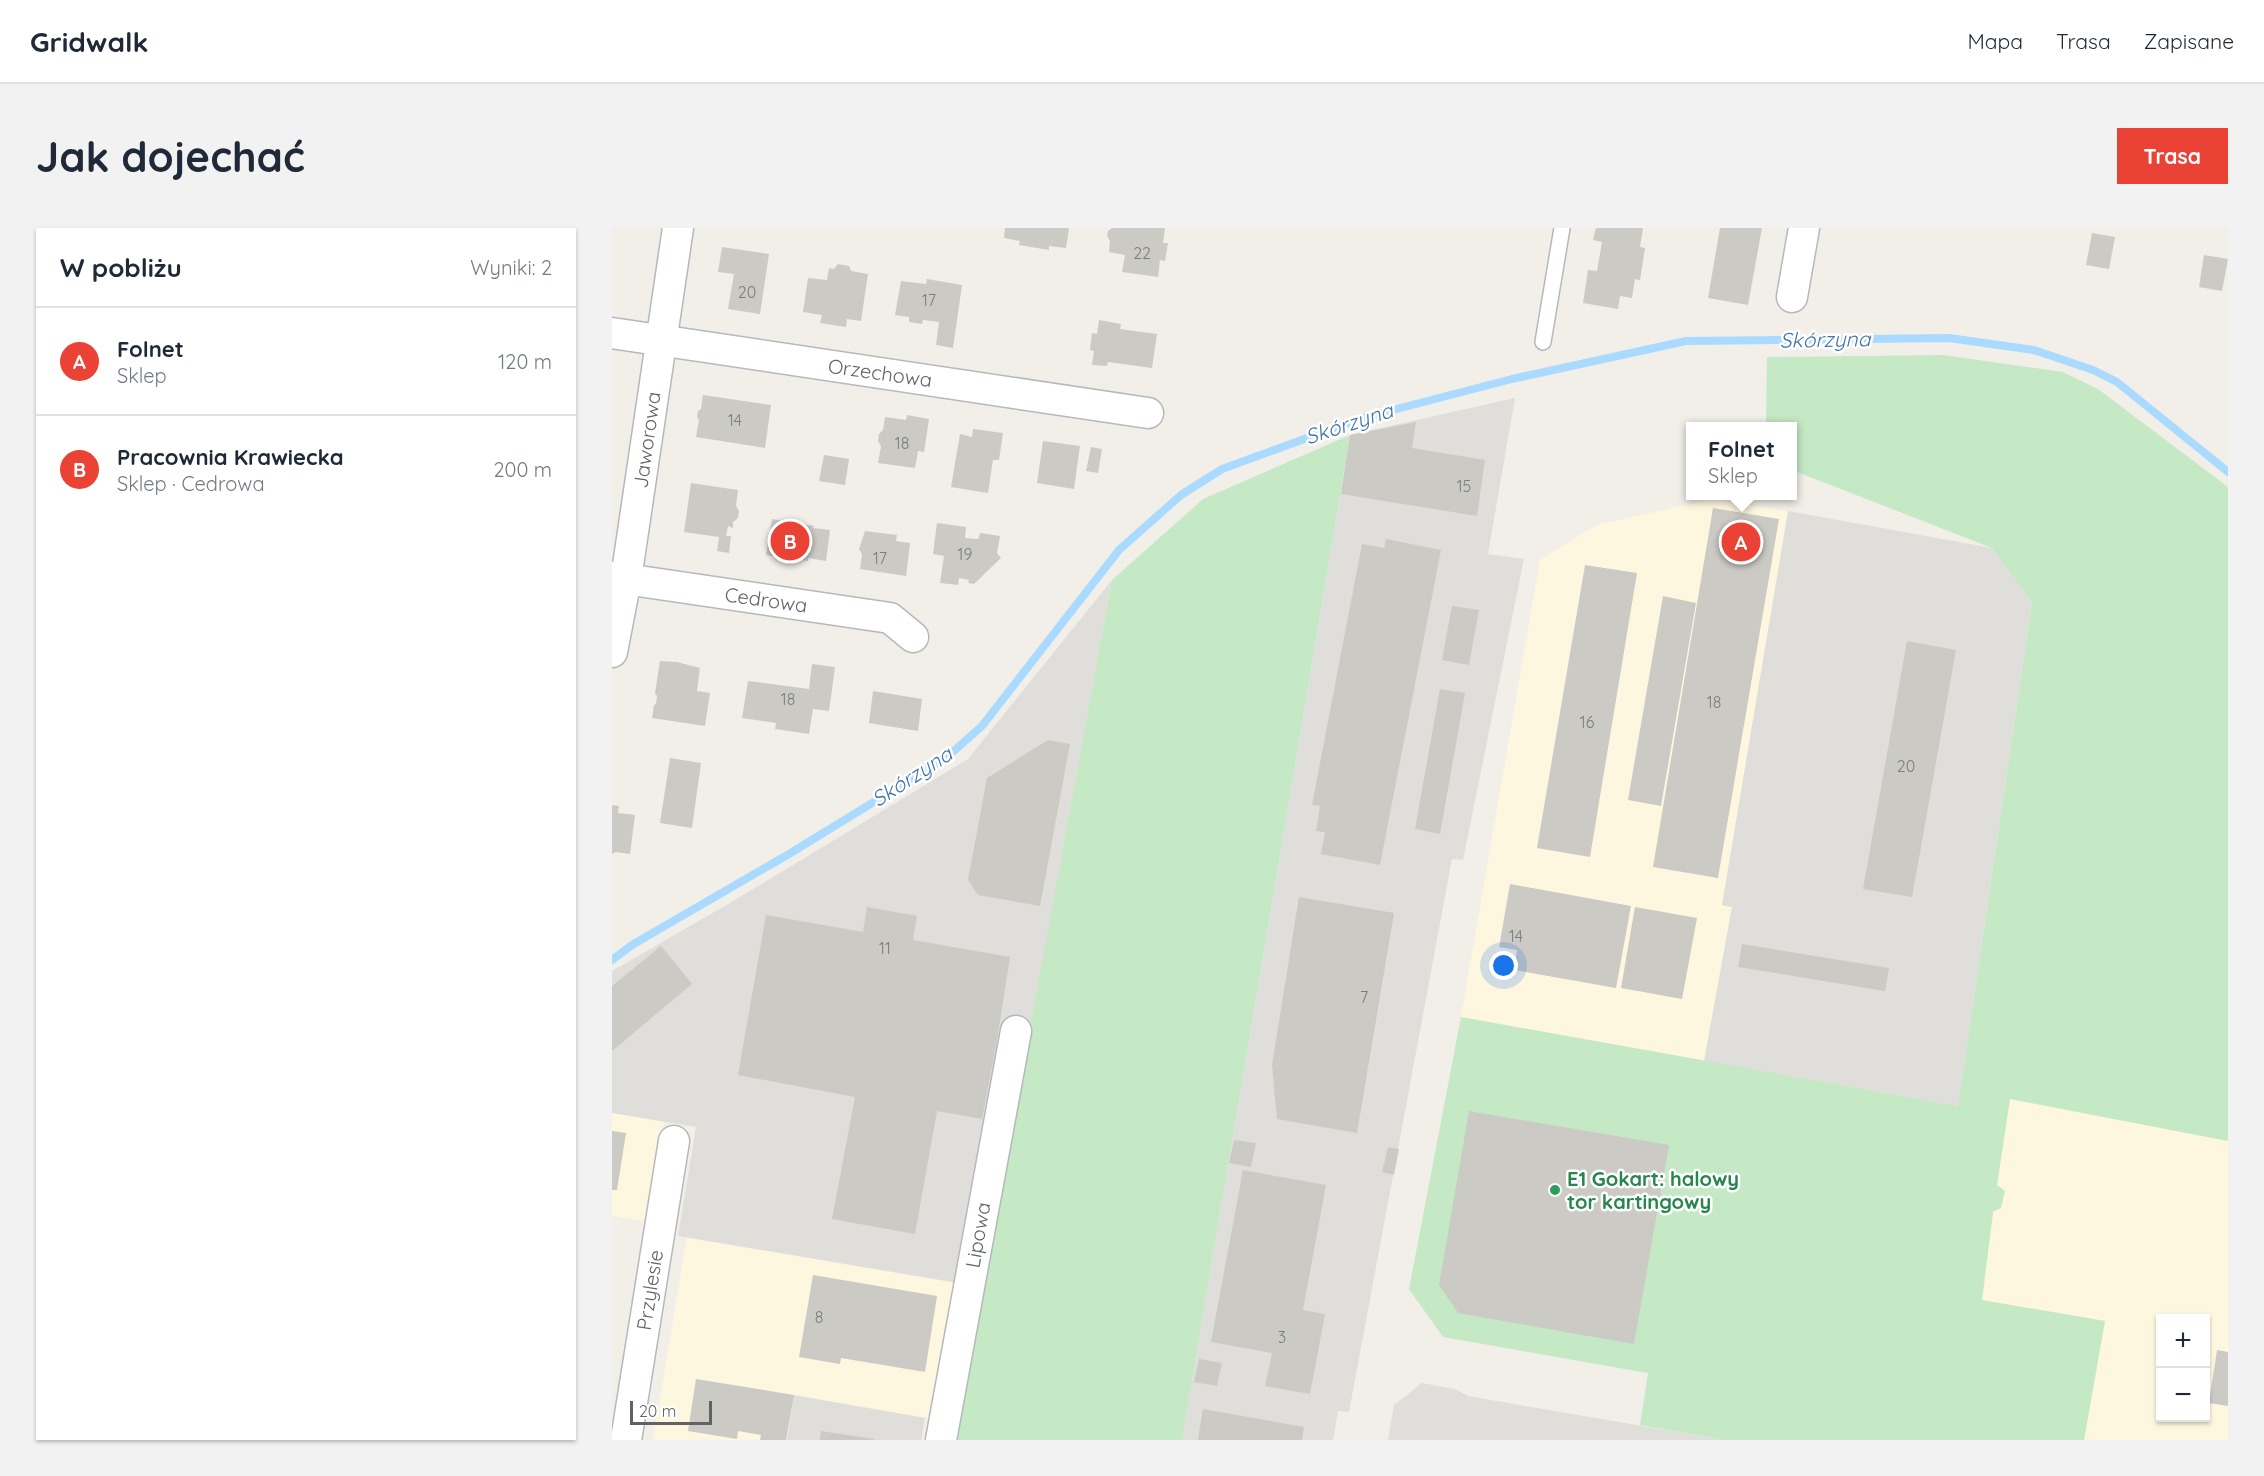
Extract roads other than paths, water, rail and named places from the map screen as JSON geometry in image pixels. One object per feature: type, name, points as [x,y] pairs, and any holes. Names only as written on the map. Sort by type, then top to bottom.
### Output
[{"type":"street","name":"Jaworowa","points":[[612,652],[619,578],[661,340],[678,228]]},
{"type":"street","points":[[1792,297],[1804,228]]},
{"type":"street","name":"Orzechowa","points":[[612,333],[1148,412]]},
{"type":"street","name":"Cedrowa","points":[[619,578],[890,618],[913,637]]},
{"type":"street","name":"Lipowa","points":[[941,1440],[1016,1030]]},
{"type":"street","name":"Przylesie","points":[[626,1440],[674,1141]]},
{"type":"lane","points":[[1543,342],[1562,228]]},
{"type":"waterway","name":"Skórzyna","points":[[612,960],[632,945],[789,854],[947,757],[982,726],[1119,550],[1181,495],[1222,469],[1362,418],[1512,379],[1686,341],[1949,338],[2034,350],[2093,370],[2117,382],[2228,472]]},
{"type":"place","name":"Pracownia Krawiecka","points":[[790,541]]},
{"type":"place","name":"Folnet","points":[[1741,542]]},
{"type":"place","name":"E1 Gokart: halowy tor kartingowy","points":[[1555,1190]]}]
